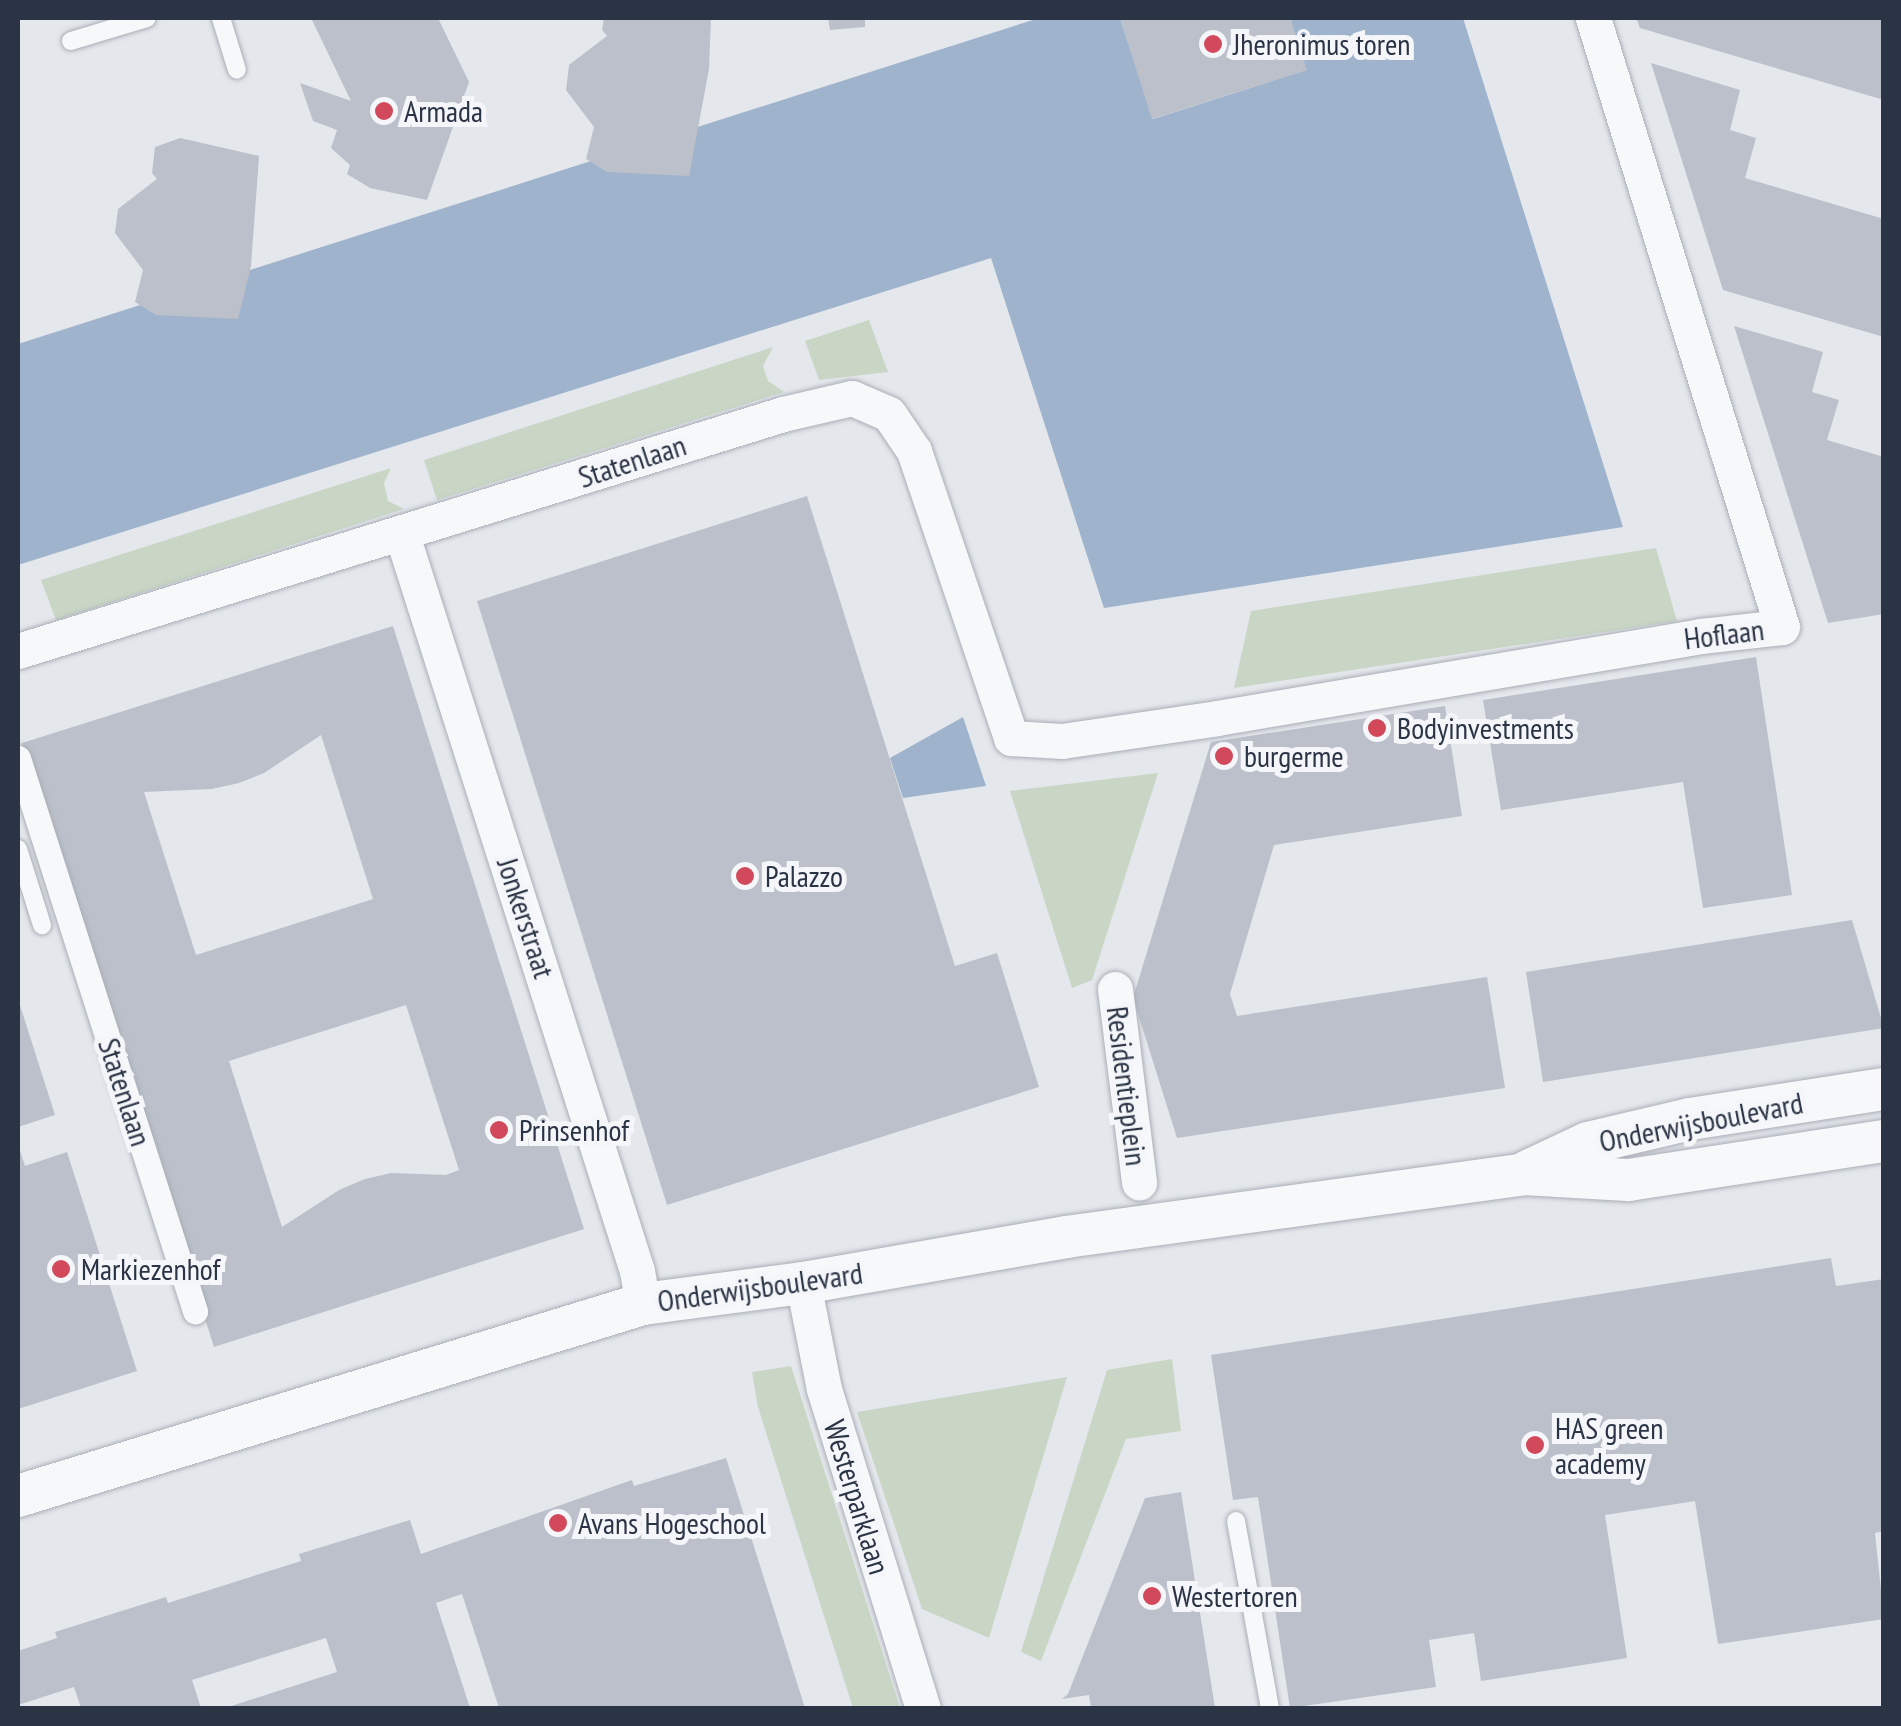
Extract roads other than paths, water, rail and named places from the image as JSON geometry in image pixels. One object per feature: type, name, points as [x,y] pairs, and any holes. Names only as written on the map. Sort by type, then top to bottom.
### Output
[{"type":"street","name":"Hoflaan","points":[[1037,739],[1062,741],[1217,718],[1700,636],[1782,627],[1593,18]]},
{"type":"street","name":"Statenlaan","points":[[18,651],[783,414],[852,398],[889,414],[914,451],[1011,738],[1037,739]]},
{"type":"street","name":"Jonkerstraat","points":[[402,534],[631,1252],[643,1304]]},
{"type":"street","name":"Statenlaan","points":[[18,758],[196,1311]]},
{"type":"street","name":"Residentieplein","points":[[1114,989],[1139,1183]]},
{"type":"street","name":"Onderwijsboulevard","points":[[1524,1174],[1588,1143],[1690,1119],[1884,1089]]},
{"type":"street","name":"Onderwijsboulevard","points":[[18,1496],[643,1304],[803,1283],[1066,1237],[1524,1174],[1628,1180],[1884,1141]]},
{"type":"street","name":"Westerparklaan","points":[[803,1283],[824,1389],[923,1708]]},
{"type":"lane","points":[[71,41],[147,18]]},
{"type":"lane","points":[[221,18],[237,70]]},
{"type":"lane","points":[[18,849],[42,925]]},
{"type":"lane","points":[[1236,1520],[1270,1708]]},
{"type":"water","points":[[1039,18],[1120,18],[1153,119],[1306,70],[1290,18],[1463,18],[1623,527],[1104,608],[991,258],[18,565],[18,344]]},
{"type":"water","points":[[963,717],[986,786],[903,798],[890,758]]},
{"type":"place","name":"Jheronimus toren","points":[[1213,44]]},
{"type":"place","name":"Armada","points":[[384,111]]},
{"type":"place","name":"Bodyinvestments","points":[[1377,728]]},
{"type":"place","name":"burgerme","points":[[1224,756]]},
{"type":"place","name":"Palazzo","points":[[745,876]]},
{"type":"place","name":"Prinsenhof","points":[[499,1130]]},
{"type":"place","name":"Markiezenhof","points":[[61,1269]]},
{"type":"place","name":"HAS green academy","points":[[1535,1445]]},
{"type":"place","name":"Avans Hogeschool","points":[[558,1523]]},
{"type":"place","name":"Westertoren","points":[[1152,1596]]}]
